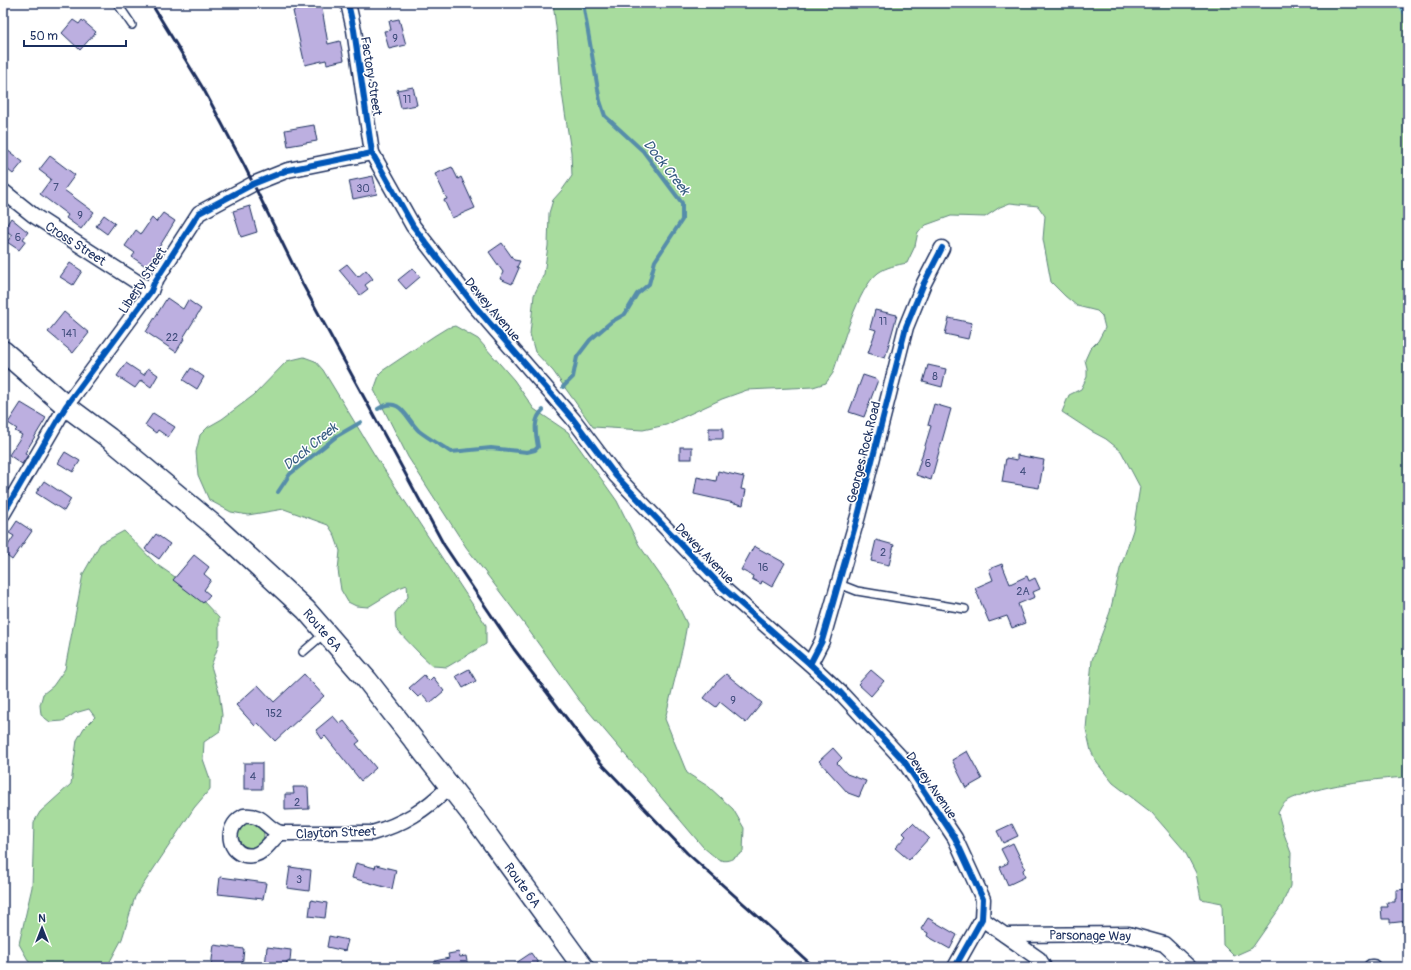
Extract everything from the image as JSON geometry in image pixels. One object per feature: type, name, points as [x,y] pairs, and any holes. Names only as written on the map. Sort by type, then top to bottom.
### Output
[{"type":"main road","name":"Route 6A","points":[[3,351],[66,406],[109,438],[216,527],[306,610],[367,680],[477,821],[583,967]]},
{"type":"street","name":"Factory Street","points":[[348,3],[354,30],[372,152]]},
{"type":"street","name":"Liberty Street","points":[[5,507],[66,406],[150,291],[154,282],[199,213],[253,184],[288,170],[372,152]]},
{"type":"street","name":"Dewey Avenue","points":[[372,152],[413,226],[422,238],[474,305],[573,419],[616,476],[723,588],[840,692],[904,761],[955,838],[983,899],[982,919],[955,967]]},
{"type":"street","name":"Cross Street","points":[[3,191],[33,215],[150,291]]},
{"type":"street","name":"Georges Rock Road","points":[[810,664],[822,641],[868,477],[906,328],[924,283],[942,248]]},
{"type":"street","name":"Clayton Street","points":[[281,833],[372,833],[384,830],[397,825],[418,813],[449,787]]},
{"type":"street","points":[[982,919],[1039,959],[1044,967]]},
{"type":"street","name":"Parsonage Way","points":[[1005,935],[1128,934],[1164,944],[1189,967]]},
{"type":"lane","points":[[117,3],[132,25]]},
{"type":"lane","points":[[838,584],[857,591],[965,609]]},
{"type":"lane","points":[[304,652],[326,633]]},
{"type":"green space","points":[[553,3],[1408,3],[1408,777],[1363,781],[1330,787],[1299,795],[1284,803],[1278,813],[1291,853],[1290,886],[1282,905],[1252,948],[1234,956],[1223,945],[1222,903],[1201,899],[1196,873],[1184,850],[1152,813],[1113,783],[1097,763],[1091,751],[1086,729],[1092,660],[1110,612],[1120,569],[1133,530],[1140,487],[1121,451],[1106,439],[1062,412],[1069,395],[1081,389],[1087,377],[1085,360],[1090,349],[1098,341],[1105,328],[1102,316],[1097,311],[1077,306],[1051,282],[1043,239],[1045,216],[1038,206],[1010,203],[1000,207],[985,217],[951,216],[926,225],[918,232],[915,246],[907,263],[884,269],[870,281],[863,292],[851,319],[833,373],[826,383],[813,387],[747,390],[722,399],[666,425],[643,430],[593,427],[553,371],[535,352],[530,334],[534,295],[544,274],[548,246],[549,213],[553,200],[572,176],[571,152],[561,86]]},
{"type":"green space","points":[[455,326],[478,339],[514,380],[534,409],[568,432],[617,501],[639,545],[670,589],[687,624],[665,719],[687,773],[709,787],[733,809],[744,828],[743,852],[731,860],[726,861],[718,859],[703,847],[579,700],[466,547],[408,457],[374,390],[380,373],[434,336],[447,328]]},
{"type":"green space","points":[[304,357],[315,361],[323,370],[374,454],[486,625],[486,644],[447,667],[433,666],[396,629],[395,613],[408,597],[407,585],[399,588],[368,607],[356,606],[348,602],[341,590],[338,570],[340,551],[334,534],[328,525],[284,509],[248,515],[231,512],[209,500],[198,475],[196,452],[200,435],[208,427],[222,419],[254,395],[287,361]]},
{"type":"green space","points":[[124,531],[156,564],[181,581],[219,618],[219,644],[211,666],[219,692],[222,715],[220,731],[204,742],[203,759],[210,779],[210,789],[194,808],[135,897],[122,939],[107,967],[32,967],[19,944],[32,887],[34,822],[40,812],[71,784],[77,740],[84,728],[95,717],[89,709],[75,713],[63,721],[50,722],[41,715],[40,705],[43,694],[53,686],[65,669],[83,574],[100,544]]},
{"type":"green space","points":[[251,822],[260,826],[264,835],[260,844],[251,848],[242,844],[238,835],[242,826]]},
{"type":"building","points":[[304,3],[321,3],[328,44],[340,41],[344,60],[327,64],[326,60],[305,65],[293,11],[305,8]]},
{"type":"building","points":[[399,19],[406,45],[389,49],[384,31],[391,30],[389,21]]},
{"type":"building","points":[[73,20],[79,24],[82,20],[96,32],[80,50],[62,33]]},
{"type":"building","points":[[413,87],[417,105],[401,108],[397,90]]},
{"type":"building","points":[[314,125],[317,141],[288,146],[285,130]]},
{"type":"building","points":[[3,147],[23,162],[13,174],[3,166]]},
{"type":"building","points":[[50,156],[75,175],[64,190],[94,212],[81,229],[66,218],[68,215],[40,194],[51,179],[39,170]]},
{"type":"building","points":[[452,167],[458,179],[461,177],[475,208],[452,218],[444,200],[447,199],[435,174]]},
{"type":"building","points":[[373,176],[377,194],[353,199],[349,181]]},
{"type":"building","points":[[250,206],[257,232],[241,237],[233,211]]},
{"type":"building","points":[[163,213],[175,221],[147,267],[132,257],[135,253],[125,246],[136,230],[141,234],[152,218],[156,222]]},
{"type":"building","points":[[104,215],[115,223],[107,234],[96,226]]},
{"type":"building","points":[[11,218],[28,232],[23,239],[26,241],[19,250],[7,242],[12,235],[4,229]]},
{"type":"building","points":[[502,243],[514,260],[520,261],[517,267],[519,268],[512,284],[500,279],[503,272],[489,252]]},
{"type":"building","points":[[70,263],[82,271],[73,285],[60,277]]},
{"type":"building","points":[[347,264],[358,277],[366,270],[373,279],[365,285],[368,289],[360,295],[339,270]]},
{"type":"building","points":[[413,268],[420,277],[406,289],[398,280]]},
{"type":"building","points":[[167,298],[183,309],[188,300],[201,309],[176,352],[146,332]]},
{"type":"building","points":[[875,310],[897,315],[885,358],[868,353],[876,330],[870,328]]},
{"type":"building","points":[[64,312],[89,333],[73,353],[48,332]]},
{"type":"building","points":[[949,318],[972,323],[968,339],[945,334]]},
{"type":"building","points":[[126,363],[144,375],[148,368],[158,375],[151,387],[141,380],[135,388],[117,376]]},
{"type":"building","points":[[928,365],[946,369],[942,387],[923,382]]},
{"type":"building","points":[[191,368],[204,377],[197,389],[183,380]]},
{"type":"building","points":[[863,375],[878,380],[864,417],[849,412]]},
{"type":"building","points":[[21,403],[46,418],[25,453],[28,455],[22,464],[9,455],[22,435],[15,431],[17,429],[8,423]]},
{"type":"building","points":[[934,404],[951,409],[931,480],[916,475],[931,426],[928,425]]},
{"type":"building","points":[[153,413],[175,427],[168,437],[158,430],[156,433],[145,425]]},
{"type":"building","points":[[709,428],[723,428],[723,439],[709,439]]},
{"type":"building","points":[[680,447],[692,447],[692,459],[680,459]]},
{"type":"building","points":[[65,452],[80,461],[73,472],[58,463]]},
{"type":"building","points":[[1017,455],[1044,460],[1039,488],[1002,482],[1006,458],[1017,460]]},
{"type":"building","points":[[718,471],[744,477],[741,489],[746,490],[743,505],[694,494],[697,477],[716,481]]},
{"type":"building","points":[[44,481],[71,499],[64,511],[36,493]]},
{"type":"building","points":[[17,521],[32,531],[12,560],[3,553],[14,536],[9,533]]},
{"type":"building","points":[[156,534],[170,544],[159,559],[145,549]]},
{"type":"building","points":[[876,540],[894,545],[889,565],[871,561]]},
{"type":"building","points":[[754,546],[785,563],[772,587],[762,581],[761,584],[752,579],[753,576],[741,570]]},
{"type":"building","points":[[194,555],[209,567],[204,574],[211,580],[204,590],[210,595],[203,603],[173,580]]},
{"type":"building","points":[[1002,564],[1010,584],[1027,576],[1029,581],[1035,578],[1040,589],[1033,592],[1035,597],[1018,604],[1025,623],[1012,628],[1007,616],[989,622],[975,588],[993,580],[989,569]]},
{"type":"building","points":[[469,669],[476,681],[463,688],[456,676]]},
{"type":"building","points":[[871,670],[884,681],[871,696],[858,684]]},
{"type":"building","points":[[304,674],[324,696],[275,741],[258,723],[255,726],[236,705],[258,685],[274,702]]},
{"type":"building","points":[[726,674],[762,703],[746,723],[720,702],[716,707],[704,698],[716,683]]},
{"type":"building","points":[[424,675],[429,681],[433,677],[444,691],[430,703],[422,694],[418,697],[409,688]]},
{"type":"building","points":[[333,716],[340,724],[344,721],[360,741],[356,744],[376,768],[361,781],[325,736],[322,739],[316,730]]},
{"type":"building","points":[[833,748],[842,758],[837,763],[847,774],[866,781],[859,797],[848,793],[819,761]]},
{"type":"building","points":[[967,751],[982,779],[966,788],[952,760]]},
{"type":"building","points":[[244,763],[262,763],[262,789],[244,789]]},
{"type":"building","points":[[293,787],[308,787],[309,809],[285,810],[285,794],[294,794]]},
{"type":"building","points":[[913,823],[929,838],[909,860],[895,848],[906,836],[903,833]]},
{"type":"building","points":[[1012,824],[1018,836],[1003,843],[997,831]]},
{"type":"building","points":[[1013,843],[1025,868],[1023,870],[1025,877],[1008,885],[1000,867],[1008,863],[1001,849]]},
{"type":"building","points":[[356,863],[375,868],[376,865],[396,870],[392,889],[352,878]]},
{"type":"building","points":[[290,867],[311,870],[309,891],[287,888]]},
{"type":"building","points":[[220,877],[266,883],[263,899],[218,894]]},
{"type":"building","points":[[1408,889],[1408,921],[1390,923],[1390,919],[1382,919],[1381,907],[1388,907],[1387,902],[1395,902],[1396,890]]},
{"type":"building","points":[[311,900],[327,903],[325,918],[309,916]]},
{"type":"building","points":[[928,918],[957,935],[950,949],[927,936],[928,933],[921,929]]},
{"type":"building","points":[[329,936],[348,940],[345,951],[327,947]]},
{"type":"building","points":[[214,945],[244,949],[242,967],[211,967]]},
{"type":"building","points":[[267,947],[291,950],[290,961],[287,961],[286,967],[265,967]]},
{"type":"building","points":[[459,952],[460,957],[466,956],[468,967],[435,967],[435,961],[449,958],[448,954]]},
{"type":"building","points":[[531,953],[541,967],[510,967]]},
{"type":"waterway","name":"Dock Creek","points":[[563,387],[573,377],[577,357],[590,340],[611,322],[625,314],[637,294],[649,284],[655,261],[682,220],[682,203],[643,151],[605,116],[600,101],[583,3]]},
{"type":"waterway","points":[[1404,3],[1408,9]]},
{"type":"waterway","name":"Dock Creek","points":[[378,409],[386,405],[397,406],[407,415],[419,431],[451,452],[491,448],[527,452],[535,450],[538,447],[536,423],[537,418],[543,410]]},
{"type":"waterway","name":"Dock Creek","points":[[278,492],[290,474],[337,436],[361,422]]},
{"type":"railway","points":[[151,3],[204,90],[244,165],[302,283],[444,545],[514,649],[599,761],[687,853],[814,967]]},
{"type":"cycle path","points":[[348,3],[354,30],[372,153],[413,226],[474,305],[573,419],[616,476],[723,588],[840,692],[904,761],[955,838],[983,899],[982,919],[955,967]]},
{"type":"cycle path","points":[[3,514],[66,406],[151,291],[154,283],[199,213],[253,184],[288,170],[372,153]]},
{"type":"cycle path","points":[[810,664],[822,641],[858,516],[906,327],[924,283],[942,248]]}]
